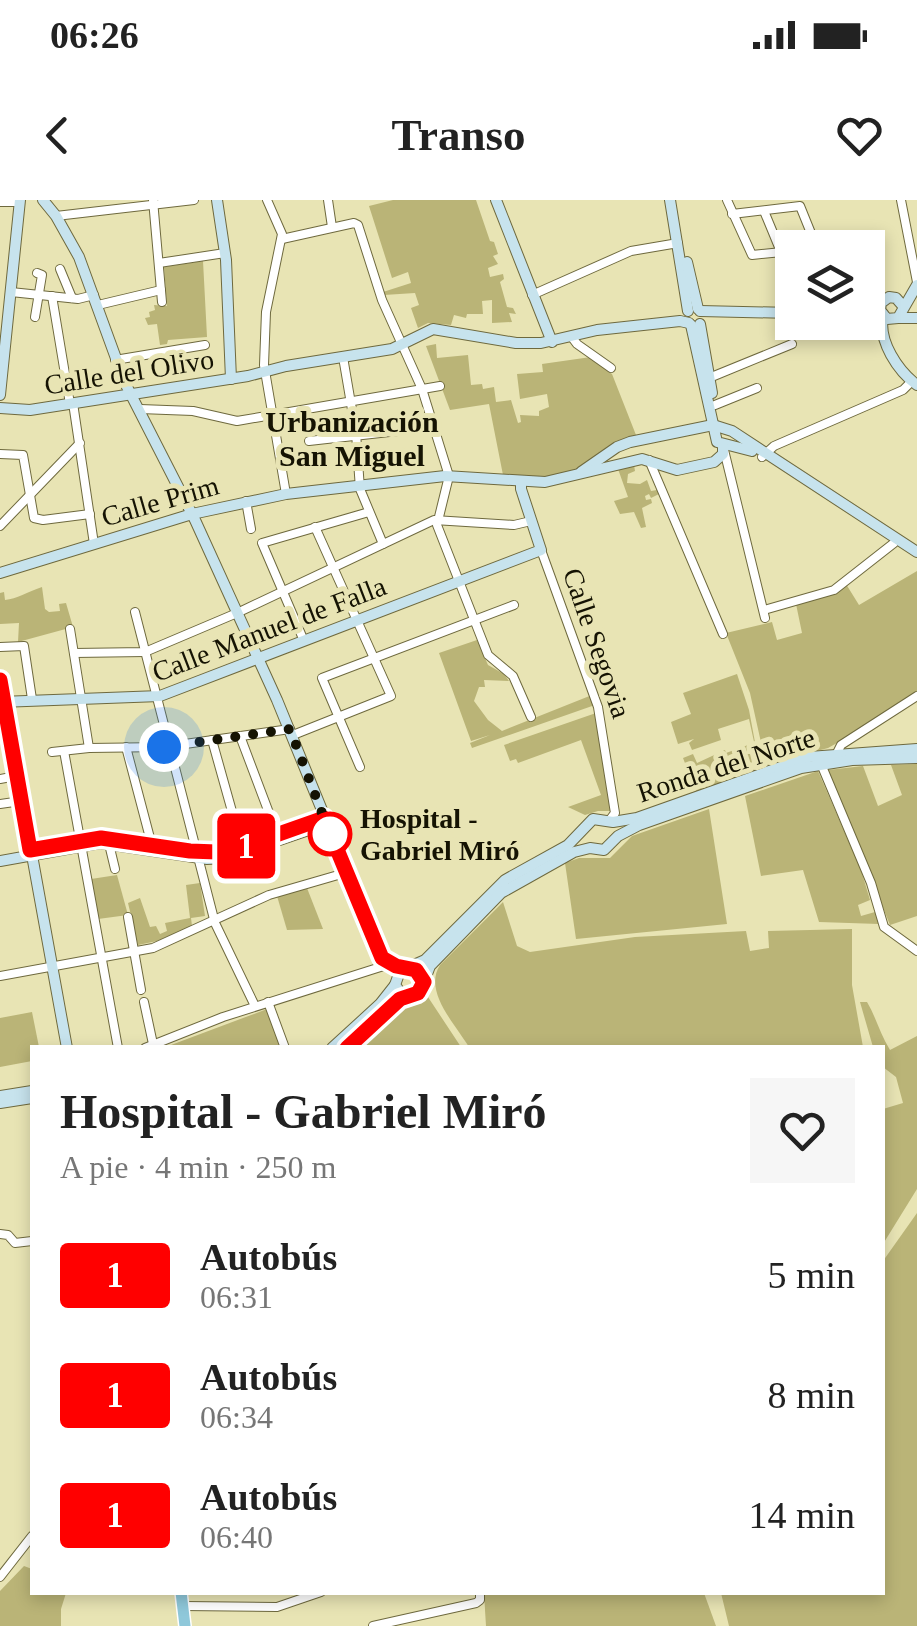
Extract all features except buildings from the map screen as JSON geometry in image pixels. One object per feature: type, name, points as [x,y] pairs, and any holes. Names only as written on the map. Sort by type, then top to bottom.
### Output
[{"type":"main road","points":[[43,200],[79,257],[115,360],[192,514],[291,732],[384,964],[408,968],[425,977]]},
{"type":"main road","points":[[217,200],[225,253],[231,379]]},
{"type":"main road","points":[[496,200],[552,342]]},
{"type":"main road","points":[[673,200],[678,243],[722,443]]},
{"type":"main road","points":[[673,200],[722,443]]},
{"type":"main road","points":[[0,395],[7,295],[20,201]]},
{"type":"main road","points":[[894,314],[880,310],[886,299],[916,285]]},
{"type":"main road","points":[[885,315],[917,312],[916,285]]},
{"type":"main road","points":[[914,383],[896,365],[881,324],[916,285]]},
{"type":"main road","points":[[886,299],[896,298],[894,314]]},
{"type":"main road","name":"Calle del Olivo","points":[[0,408],[24,411],[231,379],[402,347],[421,333],[439,328],[516,342],[552,342],[596,330],[695,317],[775,314]]},
{"type":"main road","points":[[623,464],[613,460],[624,444],[640,446],[643,460],[674,470],[722,443],[764,455],[917,555]]},
{"type":"main road","name":"Calle Prim","points":[[575,476],[624,444],[722,443]]},
{"type":"main road","points":[[764,455],[917,555]]},
{"type":"main road","name":"Calle Prim","points":[[0,573],[246,500],[450,476],[546,482],[643,460]]},
{"type":"main road","name":"Calle Segovia","points":[[521,481],[541,550]]},
{"type":"main road","name":"Calle Manuel de Falla","points":[[2,702],[156,697],[541,550]]},
{"type":"main road","points":[[0,564],[16,568]]},
{"type":"main road","points":[[0,679],[66,1045]]},
{"type":"main road","name":"Ronda del Norte","points":[[608,821],[637,818],[799,760],[837,753],[917,750]]},
{"type":"main road","name":"Ronda del Norte","points":[[618,836],[821,764],[917,758]]},
{"type":"main road","points":[[336,1045],[408,968],[424,960],[505,880],[568,845],[594,819],[608,821],[615,829],[618,836],[604,850],[590,848],[564,856],[507,889],[425,977],[421,990],[400,999],[351,1045]]},
{"type":"main road","points":[[198,855],[242,847],[325,821]]},
{"type":"main road","points":[[0,858],[109,838],[198,855],[238,856],[325,821]]},
{"type":"main road","points":[[582,832],[590,848]]},
{"type":"main road","points":[[79,843],[148,846]]},
{"type":"main road","points":[[394,985],[411,996]]},
{"type":"main road","points":[[0,1096],[30,1094]]},
{"type":"main road","points":[[0,1104],[30,1095]]},
{"type":"main road","points":[[182,1599],[185,1626]]},
{"type":"street","points":[[56,216],[114,204],[194,200]]},
{"type":"street","points":[[266,200],[282,239],[266,312],[265,372],[286,494]]},
{"type":"street","points":[[328,200],[332,227]]},
{"type":"street","points":[[728,200],[752,255],[775,253]]},
{"type":"street","points":[[0,202],[20,201]]},
{"type":"street","points":[[905,201],[916,285]]},
{"type":"street","points":[[153,202],[162,302]]},
{"type":"street","points":[[732,214],[800,206],[810,230]]},
{"type":"street","points":[[764,211],[775,238]]},
{"type":"street","points":[[282,239],[358,225],[402,347],[422,388],[450,476],[437,519],[458,580],[490,658],[512,676],[531,717]]},
{"type":"street","points":[[906,230],[917,226]]},
{"type":"street","points":[[532,295],[631,251],[678,243]]},
{"type":"street","points":[[159,263],[225,253]]},
{"type":"street","points":[[60,270],[72,298]]},
{"type":"street","points":[[35,317],[42,276],[37,272]]},
{"type":"street","points":[[7,295],[96,300],[161,290]]},
{"type":"street","points":[[52,296],[80,443],[94,544]]},
{"type":"street","points":[[572,336],[577,344],[611,368]]},
{"type":"street","points":[[710,378],[792,344]]},
{"type":"street","points":[[115,360],[205,345]]},
{"type":"street","points":[[343,357],[360,485],[383,544]]},
{"type":"street","points":[[764,455],[774,446],[914,383]]},
{"type":"street","points":[[140,410],[193,410],[228,421],[440,386]]},
{"type":"street","points":[[714,405],[758,388]]},
{"type":"street","points":[[309,441],[434,427]]},
{"type":"street","points":[[0,526],[80,443]]},
{"type":"street","points":[[722,443],[765,614],[834,590],[894,543]]},
{"type":"street","points":[[0,454],[23,455],[36,520],[90,514]]},
{"type":"street","points":[[643,460],[657,478],[723,634]]},
{"type":"street","points":[[657,478],[674,470]]},
{"type":"street","points":[[236,526],[251,526],[246,500]]},
{"type":"street","points":[[304,641],[262,543],[369,512]]},
{"type":"street","points":[[74,653],[145,652],[236,614],[437,519],[514,525],[531,521]]},
{"type":"street","points":[[52,752],[169,746],[291,732],[388,699],[390,694],[375,658],[315,527]]},
{"type":"street","name":"Calle Segovia","points":[[541,550],[598,707],[616,812],[608,821]]},
{"type":"street","points":[[360,768],[322,678],[514,605]]},
{"type":"street","points":[[135,612],[215,920],[256,1006]]},
{"type":"street","points":[[70,629],[89,748]]},
{"type":"street","points":[[0,646],[24,646],[32,700]]},
{"type":"street","points":[[837,753],[841,745],[917,696]]},
{"type":"street","points":[[240,736],[276,834]]},
{"type":"street","points":[[212,740],[242,847]]},
{"type":"street","points":[[126,747],[148,846]]},
{"type":"street","points":[[64,751],[117,1045]]},
{"type":"street","points":[[821,764],[871,883],[884,927],[917,951]]},
{"type":"street","points":[[0,779],[16,776]]},
{"type":"street","points":[[0,804],[20,800]]},
{"type":"street","points":[[108,843],[115,869]]},
{"type":"street","points":[[0,976],[135,952],[186,938],[215,920],[270,896],[345,873]]},
{"type":"street","points":[[128,917],[141,990]]},
{"type":"street","points":[[152,1045],[384,964],[394,985]]},
{"type":"street","points":[[144,1002],[149,1045]]},
{"type":"street","points":[[268,1002],[284,1045]]},
{"type":"street","points":[[0,1234],[6,1234],[14,1243],[30,1241]]},
{"type":"street","points":[[0,1577],[30,1539]]},
{"type":"street","points":[[0,1560],[10,1564]]},
{"type":"street","points":[[182,1599],[277,1607],[314,1595]]},
{"type":"street","points":[[373,1626],[476,1603],[480,1595]]},
{"type":"shaded area","points":[[393,200],[476,200],[498,254],[493,256],[498,264],[488,268],[490,277],[503,274],[500,282],[507,307],[516,314],[509,313],[512,322],[492,323],[492,300],[482,301],[483,314],[467,314],[466,318],[454,315],[451,325],[428,323],[418,328],[411,308],[419,305],[415,293],[384,295],[383,292],[411,283],[408,272],[392,278],[369,206]]},
{"type":"shaded area","points":[[203,261],[207,337],[168,340],[160,345],[157,324],[148,325],[145,318],[155,310],[154,305],[167,306],[164,267]]},
{"type":"shaded area","points":[[436,344],[437,358],[468,355],[471,385],[494,387],[496,402],[511,400],[518,423],[520,415],[539,416],[539,411],[549,407],[547,394],[520,399],[517,374],[543,372],[542,364],[591,357],[612,374],[636,435],[620,440],[562,474],[503,475],[489,404],[450,410],[426,346]]},
{"type":"shaded area","points":[[634,465],[635,471],[628,474],[627,483],[647,480],[651,491],[657,490],[659,494],[645,496],[652,503],[642,508],[646,527],[641,528],[634,512],[620,514],[614,501],[628,497],[618,469]]},
{"type":"shaded area","points":[[917,571],[917,691],[884,717],[828,748],[766,765],[750,693],[726,633],[772,622],[777,640],[802,633],[796,604],[846,584],[859,605]]},
{"type":"shaded area","points":[[42,587],[45,609],[60,611],[59,604],[66,603],[73,627],[18,642],[19,623],[0,624],[0,593],[4,592],[5,600]]},
{"type":"shaded area","points":[[477,640],[488,665],[509,681],[484,680],[485,687],[479,687],[474,701],[502,731],[592,695],[595,705],[472,748],[470,743],[490,735],[471,741],[439,653]]},
{"type":"shaded area","points":[[737,674],[749,710],[760,769],[749,719],[718,729],[721,740],[692,750],[689,743],[694,739],[678,744],[671,722],[691,714],[683,693]]},
{"type":"shaded area","points":[[596,713],[613,811],[585,815],[568,807],[601,795],[581,740],[518,763],[516,759],[510,761],[504,745]]},
{"type":"shaded area","points":[[748,745],[746,754],[750,754],[754,771],[696,791],[695,779],[741,761],[740,756],[694,776],[690,776],[683,758],[693,754],[697,763]]},
{"type":"shaded area","points":[[917,764],[917,916],[890,925],[828,770],[863,766],[878,806],[902,795],[891,765]]},
{"type":"shaded area","points":[[818,771],[870,900],[858,905],[861,916],[875,912],[879,924],[819,922],[803,870],[761,876],[745,796]]},
{"type":"shaded area","points":[[709,809],[727,924],[576,939],[565,863],[579,858],[610,858],[632,836]]},
{"type":"shaded area","points":[[117,875],[128,915],[98,919],[91,879]]},
{"type":"shaded area","points":[[200,883],[205,916],[191,918],[192,926],[138,945],[128,903],[140,898],[150,927],[156,926],[160,934],[167,931],[165,923],[190,918],[186,885]]},
{"type":"shaded area","points":[[307,888],[323,929],[287,930],[277,896]]},
{"type":"shaded area","points":[[503,902],[517,946],[530,952],[635,937],[746,931],[750,951],[769,948],[768,931],[852,929],[852,985],[863,1045],[468,1045],[438,996],[435,986],[440,965]]},
{"type":"shaded area","points":[[426,994],[460,1045],[359,1045],[400,1004]]},
{"type":"shaded area","points":[[860,1002],[867,1002],[890,1050],[917,1036],[917,1189],[885,1241],[885,1108],[903,1103],[896,1077],[885,1069],[885,1045],[872,1045]]},
{"type":"shaded area","points":[[267,1009],[279,1045],[171,1045]]},
{"type":"shaded area","points":[[32,1012],[39,1045],[30,1045],[30,1061],[0,1067],[0,1018]]},
{"type":"shaded area","points":[[917,1213],[917,1626],[729,1626],[721,1595],[885,1595],[885,1258]]},
{"type":"shaded area","points":[[24,1566],[30,1568],[30,1595],[65,1595],[61,1626],[0,1626],[0,1591]]},
{"type":"shaded area","points":[[484,1595],[705,1595],[716,1626],[486,1626]]},
{"type":"bus line","name":"1","points":[[0,680],[30,850],[101,838],[217,852],[324,818],[382,958],[416,970],[424,982],[418,993],[400,999],[350,1045]]},
{"type":"place","name":"Hospital - Gabriel Miró","points":[[330,834]]},
{"type":"district","name":"Urbanización San Miguel","points":[[352,438]]},
{"type":"route","points":[[164,747],[290,729],[330,834]]}]
